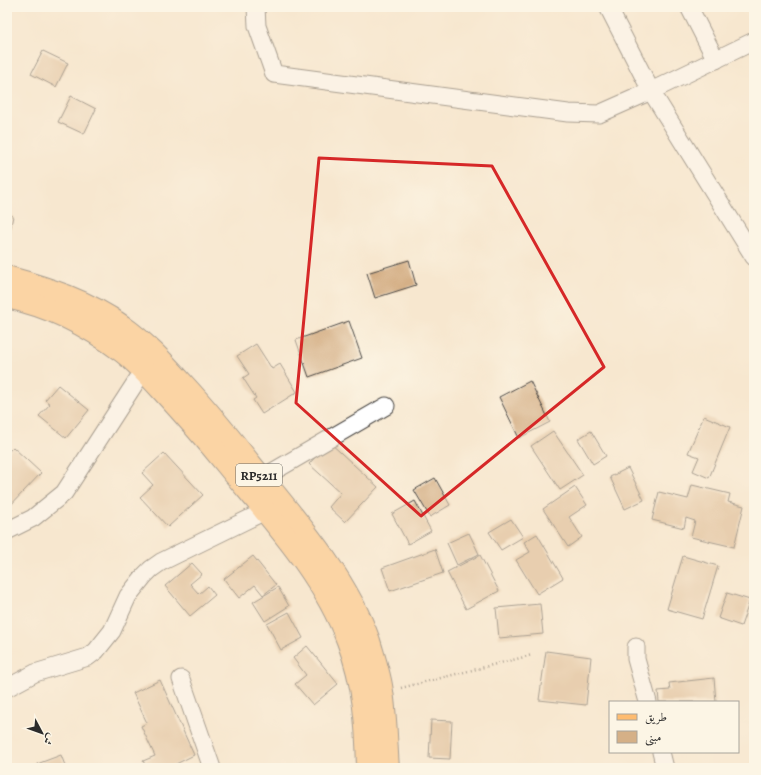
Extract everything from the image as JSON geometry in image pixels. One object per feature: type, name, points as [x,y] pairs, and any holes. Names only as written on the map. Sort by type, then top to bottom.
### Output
[{"type":"main road","name":"RP5211","points":[[7,278],[58,292],[94,308],[122,326],[146,345],[164,362],[213,416],[309,536],[343,586],[368,640],[383,693],[388,768]]},
{"type":"main road","name":"RP5211","points":[[7,297],[18,299],[56,313],[82,325],[124,353],[144,371],[194,424],[282,532],[321,585],[348,641],[364,700],[367,723],[368,768]]},
{"type":"street","points":[[256,7],[257,26],[274,74],[568,113],[599,114],[651,91],[754,41]]},
{"type":"street","points":[[608,7],[651,91],[754,257]]},
{"type":"street","points":[[689,7],[716,60]]},
{"type":"street","points":[[7,531],[33,518],[64,493],[144,371]]},
{"type":"street","points":[[262,478],[386,406]]},
{"type":"street","points":[[7,688],[36,673],[88,657],[96,651],[112,631],[128,596],[151,569],[161,562],[265,511]]},
{"type":"street","points":[[636,647],[636,659],[648,701]]},
{"type":"street","points":[[181,679],[212,768]]},
{"type":"street","points":[[661,753],[665,768]]},
{"type":"path","points":[[383,693],[532,655]]},
{"type":"highlighted area","points":[[319,158],[492,166],[604,367],[421,516],[296,403]]},
{"type":"building","points":[[43,51],[68,63],[56,87],[31,74]]},
{"type":"building","points":[[71,96],[96,109],[84,134],[58,122]]},
{"type":"building","points":[[7,215],[13,216],[8,241],[7,241]]},
{"type":"building","points":[[409,260],[416,285],[375,298],[367,273]]},
{"type":"building","points":[[349,321],[362,358],[309,377],[296,340]]},
{"type":"building","points":[[256,344],[272,369],[280,364],[297,392],[262,414],[253,400],[256,398],[243,378],[249,374],[237,356]]},
{"type":"building","points":[[530,381],[550,422],[519,438],[499,397]]},
{"type":"building","points":[[58,385],[89,410],[66,438],[39,416],[50,404],[45,400]]},
{"type":"building","points":[[704,416],[730,427],[709,478],[693,471],[699,457],[688,453]]},
{"type":"building","points":[[553,431],[583,475],[560,490],[531,446]]},
{"type":"building","points":[[591,431],[606,456],[593,464],[578,439]]},
{"type":"building","points":[[329,442],[378,487],[345,522],[329,507],[341,493],[309,464]]},
{"type":"building","points":[[13,447],[41,473],[7,509],[7,453]]},
{"type":"building","points":[[164,453],[203,495],[168,527],[140,497],[153,485],[142,473]]},
{"type":"building","points":[[628,468],[644,500],[625,509],[610,477]]},
{"type":"building","points":[[435,478],[450,505],[430,517],[414,490]]},
{"type":"building","points":[[692,485],[730,494],[728,502],[744,506],[734,547],[691,537],[695,521],[686,518],[684,528],[652,520],[659,492],[688,499]]},
{"type":"building","points":[[575,487],[587,505],[569,517],[582,537],[568,547],[543,509]]},
{"type":"building","points":[[415,501],[431,531],[408,544],[392,514]]},
{"type":"building","points":[[511,519],[523,537],[501,550],[489,532]]},
{"type":"building","points":[[469,533],[479,554],[457,565],[447,543]]},
{"type":"building","points":[[537,534],[563,578],[537,594],[516,560],[530,552],[524,542]]},
{"type":"building","points":[[435,549],[443,573],[390,591],[382,568]]},
{"type":"building","points":[[480,555],[499,591],[466,609],[447,572]]},
{"type":"building","points":[[253,556],[276,585],[263,595],[255,585],[239,598],[224,579]]},
{"type":"building","points":[[683,556],[718,566],[702,619],[667,609]]},
{"type":"building","points":[[192,563],[202,574],[190,584],[199,594],[208,586],[215,595],[190,616],[165,586]]},
{"type":"building","points":[[278,587],[289,606],[265,621],[253,602]]},
{"type":"building","points":[[727,593],[750,600],[741,626],[718,618]]},
{"type":"building","points":[[540,604],[543,634],[499,638],[496,608]]},
{"type":"building","points":[[289,612],[303,638],[281,650],[267,624]]},
{"type":"building","points":[[307,646],[338,684],[313,705],[295,684],[306,675],[293,658]]},
{"type":"building","points":[[546,651],[591,657],[586,705],[539,700]]},
{"type":"building","points":[[714,678],[716,701],[659,701],[658,691],[670,690],[669,683]]},
{"type":"building","points":[[160,680],[194,755],[168,768],[147,768],[143,761],[155,756],[141,726],[147,723],[133,693]]},
{"type":"building","points":[[431,720],[452,721],[450,759],[429,758]]},
{"type":"building","points":[[61,755],[66,768],[38,768],[37,764]]}]
